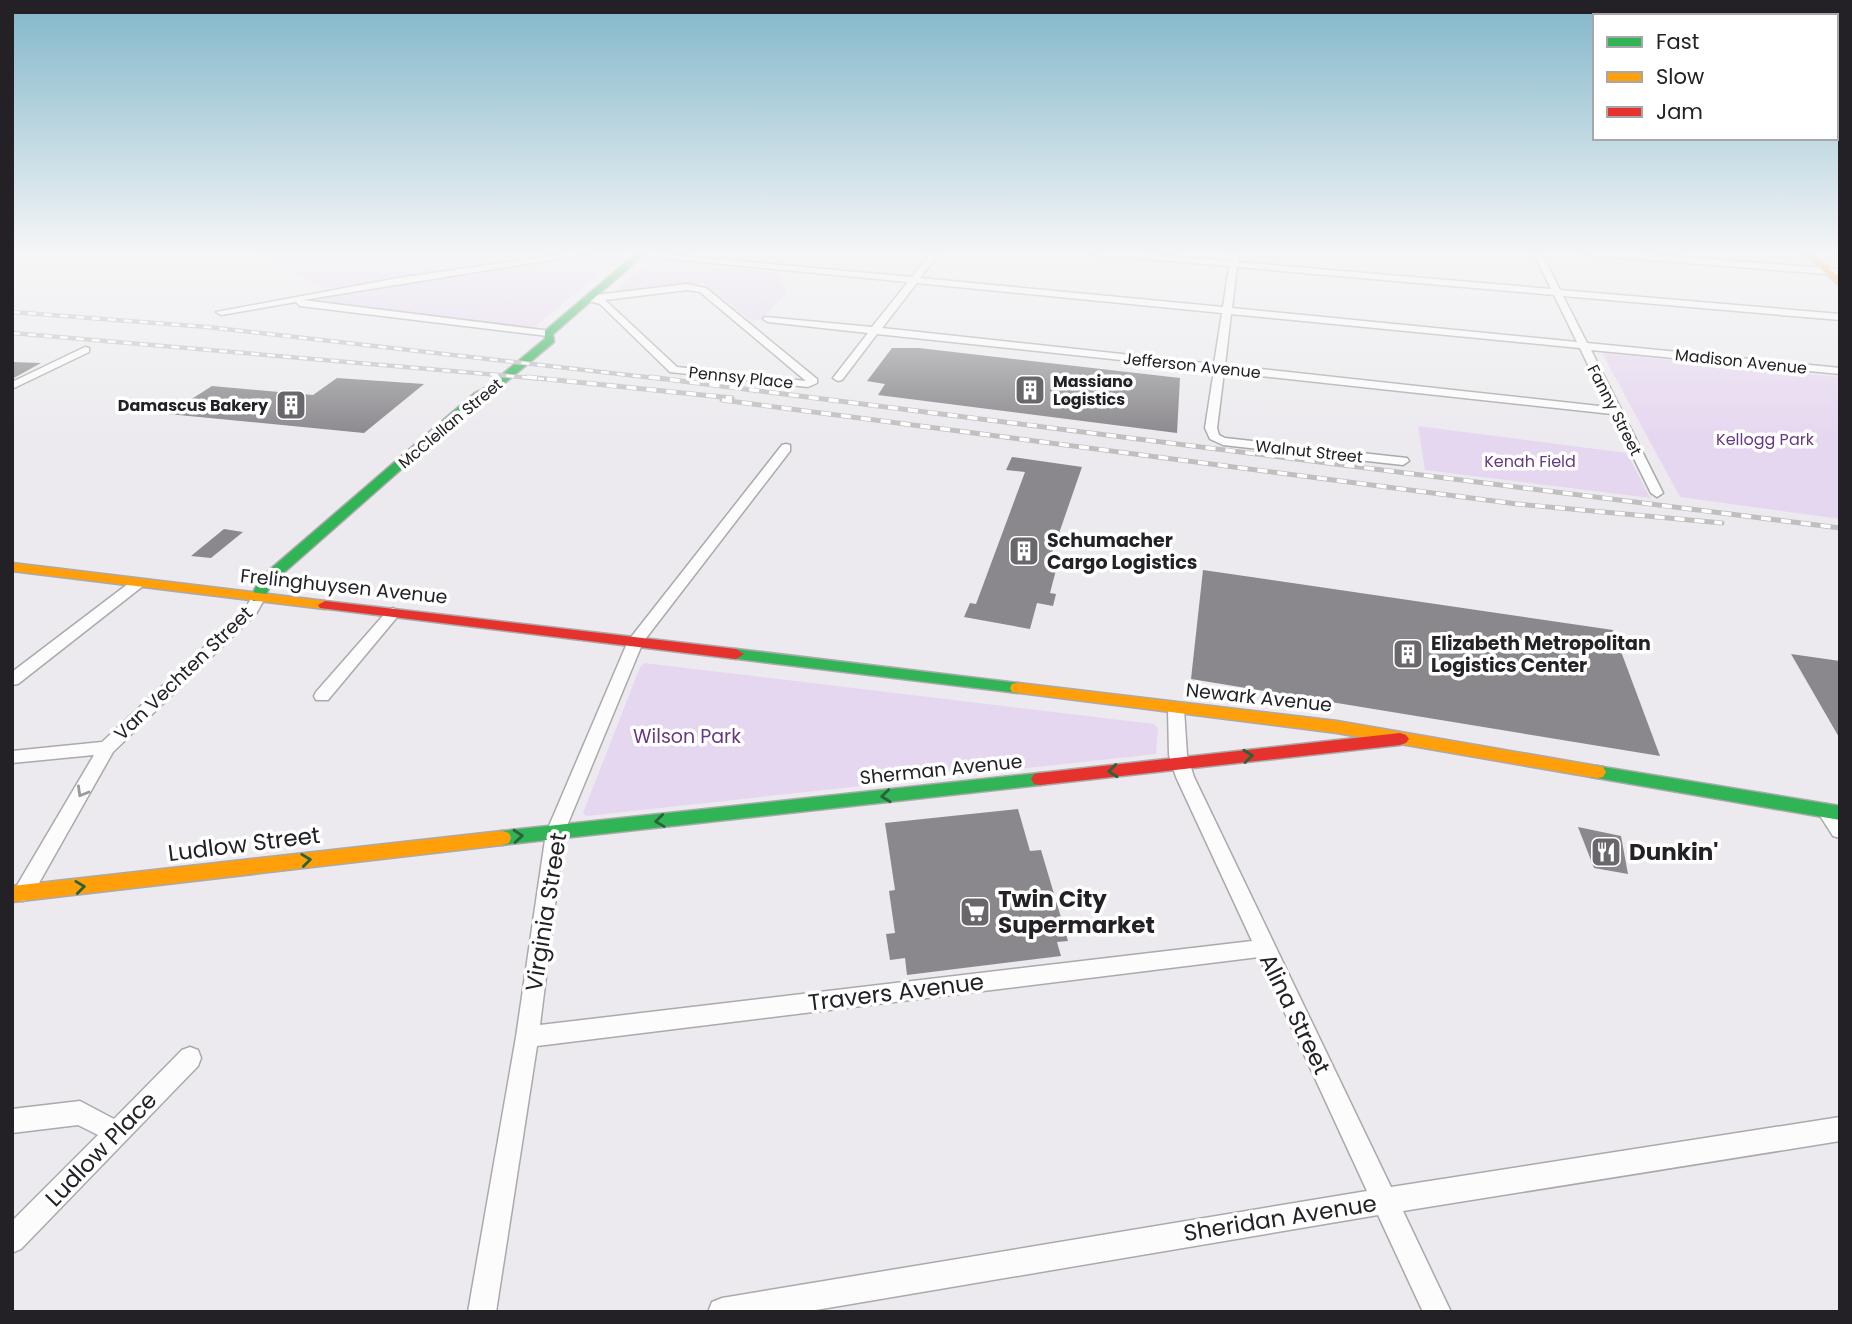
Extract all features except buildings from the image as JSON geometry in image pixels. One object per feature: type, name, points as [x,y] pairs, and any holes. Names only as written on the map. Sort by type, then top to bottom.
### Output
[{"type":"main road","name":"McClellan Street","points":[[258,598],[264,582],[479,395],[491,389],[550,340],[548,333],[570,314]]},
{"type":"main road","name":"Frelinghuysen Avenue","points":[[12,568],[671,645]]},
{"type":"main road","name":"Newark Avenue","points":[[671,645],[1337,727],[1833,812]]},
{"type":"main road","name":"Sherman Avenue","points":[[481,840],[1406,739]]},
{"type":"main road","name":"Ludlow Street","points":[[18,894],[481,840]]},
{"type":"street","points":[[388,314],[548,333]]},
{"type":"street","name":"Pennsy Place","points":[[615,314],[674,370],[808,384],[813,381],[732,314]]},
{"type":"street","points":[[838,378],[888,314]]},
{"type":"street","points":[[1219,368],[1227,314]]},
{"type":"street","name":"Madison Avenue","points":[[1255,314],[1840,371]]},
{"type":"street","name":"Fanny Street","points":[[1566,314],[1657,493]]},
{"type":"street","points":[[1803,314],[1840,317]]},
{"type":"street","name":"Jefferson Avenue","points":[[768,319],[1616,411]]},
{"type":"street","points":[[12,386],[85,350]]},
{"type":"street","name":"Walnut Street","points":[[1219,368],[1211,428],[1216,439],[1403,461]]},
{"type":"street","name":"Virginia Street","points":[[482,1312],[527,1037],[555,833],[636,641],[786,448]]},
{"type":"street","points":[[12,680],[138,583]]},
{"type":"street","name":"Van Vechten Street","points":[[18,894],[107,748],[251,611],[258,598]]},
{"type":"street","points":[[322,696],[393,612]]},
{"type":"street","name":"Alina Street","points":[[1176,709],[1180,763],[1264,948],[1437,1312]]},
{"type":"street","points":[[12,757],[107,748]]},
{"type":"street","points":[[1833,812],[1840,831]]},
{"type":"street","name":"Travers Avenue","points":[[527,1037],[1264,948]]},
{"type":"street","name":"Ludlow Place","points":[[12,1240],[190,1058]]},
{"type":"street","points":[[12,1121],[80,1113],[117,1133]]},
{"type":"street","name":"Sheridan Avenue","points":[[722,1312],[1385,1201],[1840,1129]]},
{"type":"green space","points":[[416,314],[550,314],[533,328]]},
{"type":"green space","points":[[742,314],[767,314],[762,319],[751,321]]},
{"type":"green space","name":"Kellogg Park","points":[[1602,353],[1840,377],[1840,519],[1680,497]]},
{"type":"green space","name":"Kenah Field","points":[[1418,426],[1627,453],[1650,498],[1425,470]]},
{"type":"green space","name":"Wilson Park","points":[[644,663],[1154,724],[1158,728],[1156,754],[586,816],[583,813],[640,667]]},
{"type":"railway","points":[[35,314],[207,327],[663,379]]},
{"type":"railway","points":[[12,333],[544,379]]},
{"type":"railway","points":[[527,377],[732,398]]},
{"type":"railway","points":[[650,377],[1840,528]]},
{"type":"railway","points":[[722,400],[1517,504],[1722,523]]},
{"type":"traffic: fast","points":[[258,598],[264,582],[479,395],[491,389],[550,340],[548,333],[571,314]]},
{"type":"traffic: fast","points":[[736,654],[1018,688]]},
{"type":"traffic: fast","points":[[1597,772],[1840,813]]},
{"type":"traffic: fast","points":[[502,838],[1040,779]]},
{"type":"traffic: slow","points":[[12,567],[325,605]]},
{"type":"traffic: slow","points":[[1018,688],[1337,727],[1597,772]]},
{"type":"traffic: slow","points":[[12,894],[502,838]]},
{"type":"traffic: jam","points":[[325,605],[736,654]]},
{"type":"traffic: jam","points":[[1040,779],[1400,739]]},
{"type":"place","name":"Massiano Logistics","points":[[1030,390]]},
{"type":"place","name":"Damascus Bakery","points":[[291,405]]},
{"type":"place","name":"Schumacher Cargo Logistics","points":[[1024,551]]},
{"type":"place","name":"Elizabeth Metropolitan Logistics Center","points":[[1408,654]]},
{"type":"place","name":"Dunkin'","points":[[1606,852]]},
{"type":"place","name":"Twin City Supermarket","points":[[975,912]]}]
